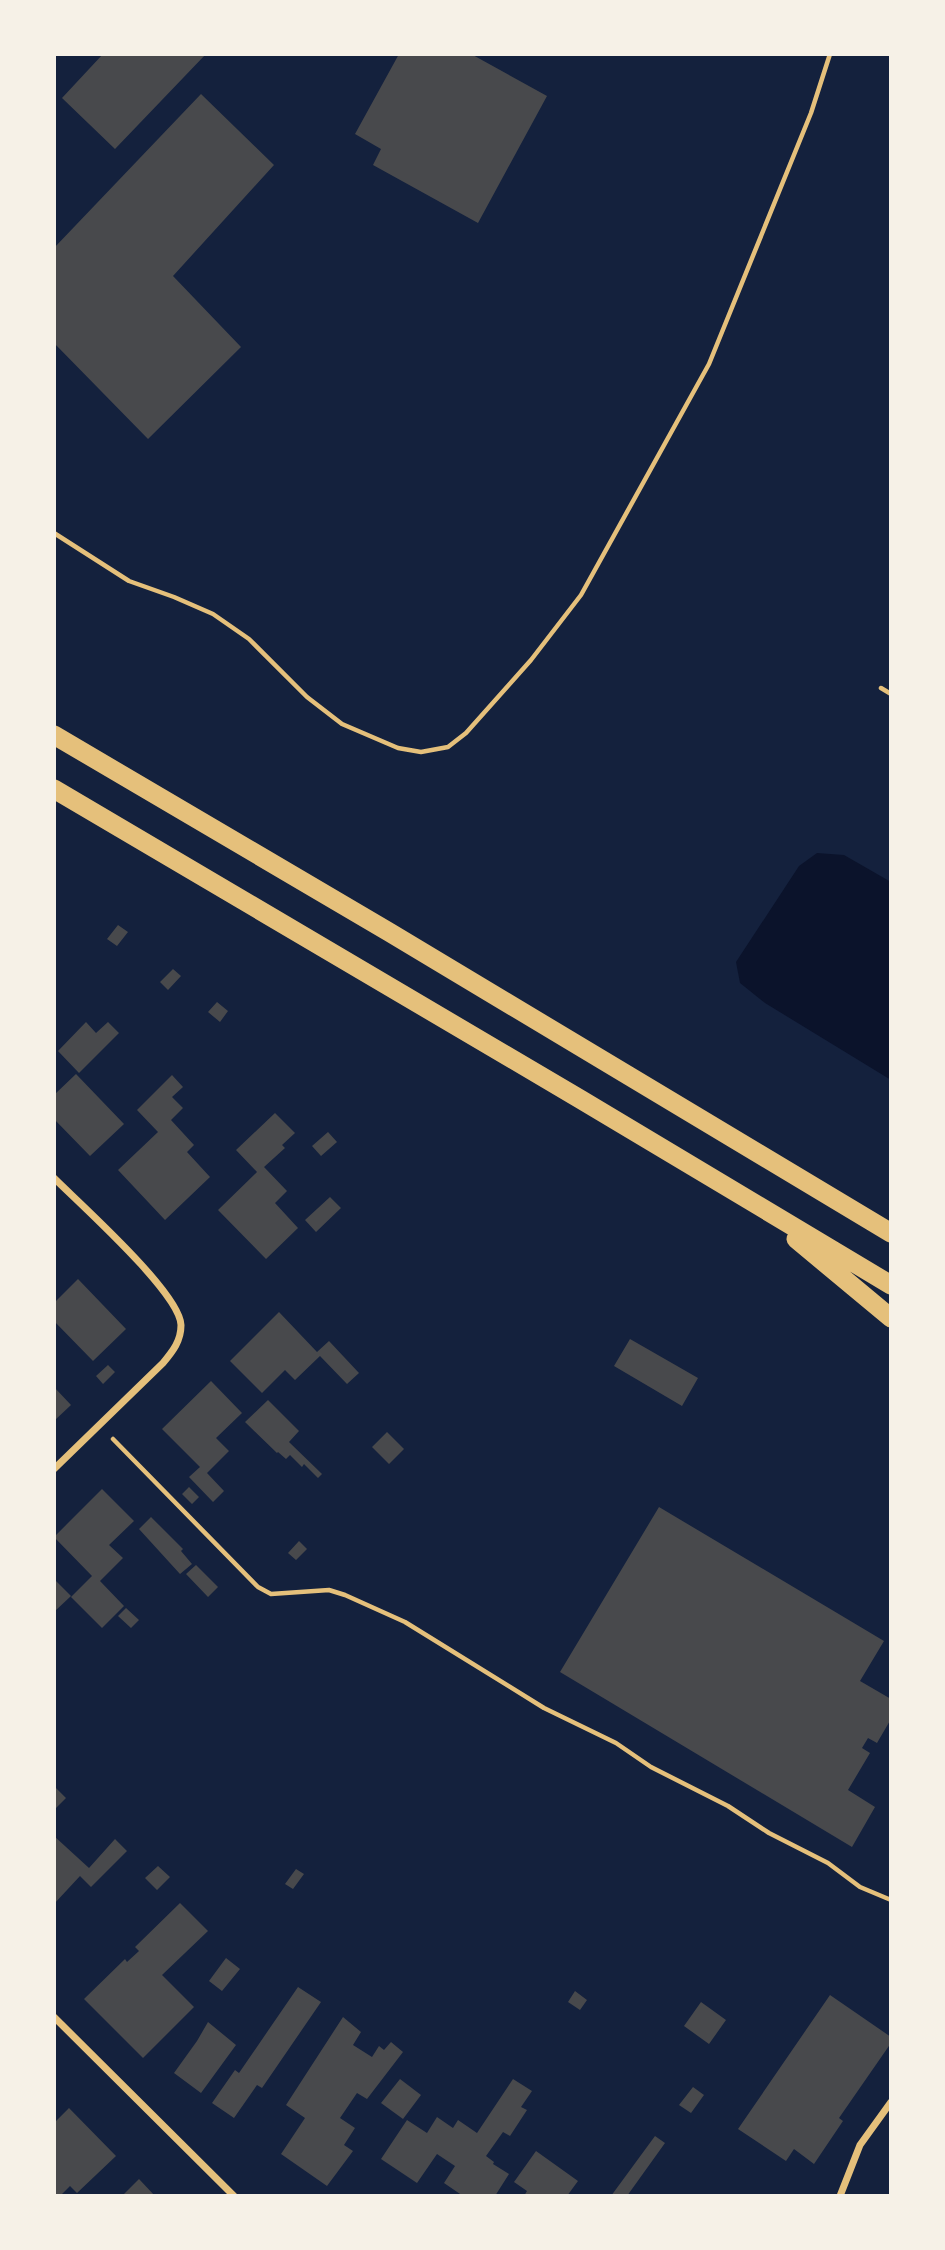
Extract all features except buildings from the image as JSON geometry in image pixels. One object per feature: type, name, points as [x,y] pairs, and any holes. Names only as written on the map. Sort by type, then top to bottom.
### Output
[{"type":"highway","points":[[54,734],[891,1233]]},
{"type":"highway","points":[[54,789],[747,1198],[891,1286]]},
{"type":"highway","points":[[747,1198],[891,1318]]},
{"type":"street","points":[[54,1178],[156,1279],[171,1299],[181,1323],[178,1344],[163,1363],[54,1469]]},
{"type":"street","points":[[54,2017],[234,2196]]},
{"type":"street","points":[[840,2196],[860,2145],[891,2102]]},
{"type":"path","points":[[54,533],[129,581],[213,614],[249,639],[307,697],[342,724],[398,748],[421,752],[448,747],[466,733],[531,660],[581,594],[709,364],[811,113],[830,54]]},
{"type":"path","points":[[881,688],[891,694]]},
{"type":"path","points":[[100,1426],[264,1591],[278,1594],[329,1590],[405,1622],[544,1708],[616,1742],[651,1768],[728,1806],[769,1833],[828,1863],[860,1887],[891,1899]]},
{"type":"water","points":[[817,853],[844,855],[891,882],[891,1080],[765,1003],[740,983],[736,962],[799,866]]}]
